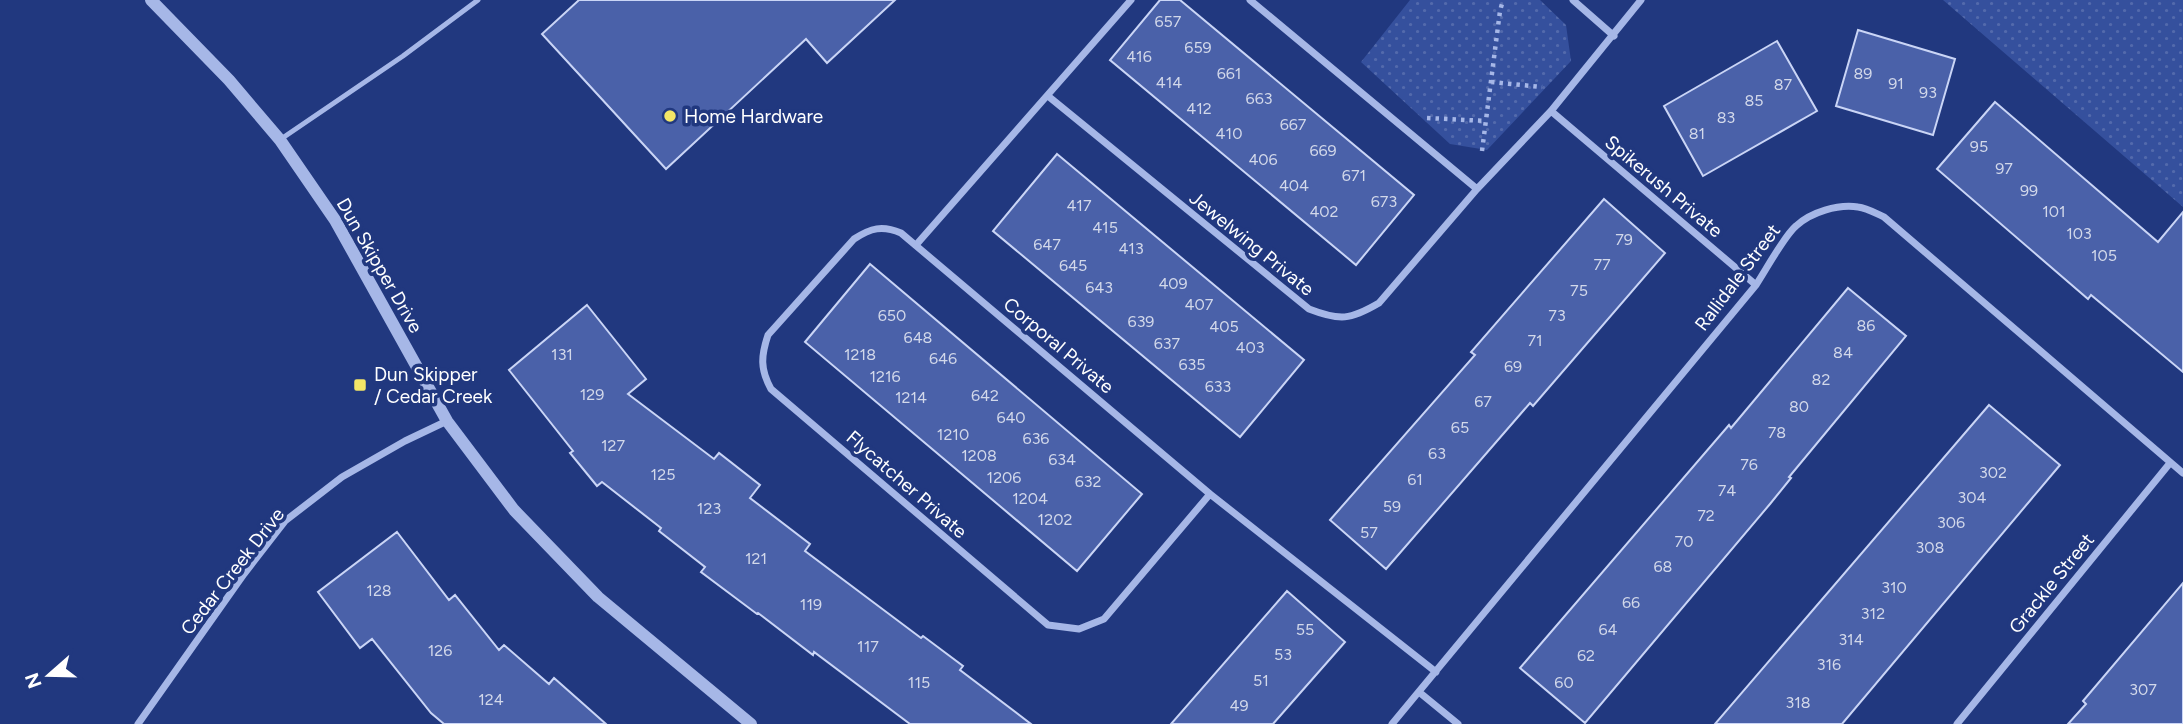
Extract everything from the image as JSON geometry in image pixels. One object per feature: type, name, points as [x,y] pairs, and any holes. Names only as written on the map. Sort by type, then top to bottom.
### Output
[{"type":"street","name":"Dun Skipper Drive","points":[[151,0],[229,80],[280,140],[335,220],[447,421],[514,510],[598,597],[751,724]]},
{"type":"street","points":[[916,245],[1131,0]]},
{"type":"street","points":[[1250,0],[1477,189]]},
{"type":"street","points":[[1573,0],[1614,36]]},
{"type":"street","name":"Jewelwing Private","points":[[1048,96],[1309,309],[1331,317],[1347,318],[1379,303],[1477,189],[1551,111],[1641,0]]},
{"type":"street","name":"Spikerush Private","points":[[1551,111],[1756,285]]},
{"type":"street","name":"Rallidale Street","points":[[1392,724],[1756,285],[1794,227],[1809,216],[1846,206],[1867,209],[1884,217],[2183,473]]},
{"type":"street","name":"Flycatcher Private","points":[[916,245],[901,233],[888,228],[864,233],[853,239],[768,335],[763,374],[771,389],[1048,625],[1079,629],[1104,619],[1210,494]]},
{"type":"street","name":"Corporal Private","points":[[916,245],[1210,494],[1436,672]]},
{"type":"street","name":"Cedar Creek Drive","points":[[138,724],[244,574],[285,521],[342,477],[405,441],[447,421]]},
{"type":"street","name":"Grackle Street","points":[[1957,724],[2170,463]]},
{"type":"street","points":[[1419,692],[1458,724]]},
{"type":"lane","points":[[280,140],[478,0]]},
{"type":"path","points":[[1477,189],[1503,0]]},
{"type":"path","points":[[1491,82],[1569,90]]},
{"type":"path","points":[[1390,117],[1486,121]]},
{"type":"shaded area","points":[[1410,0],[1540,0],[1566,25],[1571,61],[1487,150],[1450,144],[1361,62]]},
{"type":"shaded area","points":[[1943,0],[2183,0],[2183,207]]},
{"type":"building","name":"Home Hardware","points":[[579,0],[895,0],[827,63],[806,39],[666,169],[542,34]]},
{"type":"building","points":[[1160,0],[1180,0],[1414,195],[1356,265],[1110,60]]},
{"type":"building","points":[[1858,30],[1955,59],[1933,135],[1836,106]]},
{"type":"building","points":[[1777,41],[1817,111],[1703,176],[1664,106]]},
{"type":"building","points":[[1995,102],[2158,242],[2183,212],[2183,372],[2091,295],[2088,299],[1937,169]]},
{"type":"building","points":[[1057,154],[1304,360],[1240,437],[993,231]]},
{"type":"building","points":[[1604,199],[1665,253],[1533,406],[1530,403],[1386,569],[1330,520],[1475,355],[1471,352]]},
{"type":"building","points":[[870,264],[1142,494],[1077,571],[805,342]]},
{"type":"building","points":[[1848,288],[1906,336],[1789,477],[1791,478],[1770,504],[1585,723],[1520,668],[1729,425],[1731,428]]},
{"type":"building","points":[[587,305],[646,379],[628,394],[714,459],[719,453],[760,485],[750,498],[810,544],[805,551],[963,666],[960,670],[1031,724],[910,724],[701,572],[705,567],[602,482],[597,486],[509,370]]},
{"type":"building","points":[[1989,405],[2060,465],[1842,724],[1715,724]]},
{"type":"building","points":[[397,532],[449,600],[455,595],[499,650],[504,645],[549,684],[554,678],[606,724],[444,724],[431,713],[372,639],[360,648],[318,592]]},
{"type":"building","points":[[2183,583],[2183,724],[2068,724],[2086,704],[2083,701]]},
{"type":"building","points":[[1287,591],[1345,642],[1273,724],[1171,724]]},
{"type":"place","name":"Home Hardware","points":[[670,116]]},
{"type":"place","name":"Dun Skipper / Cedar Creek","points":[[360,385]]}]
